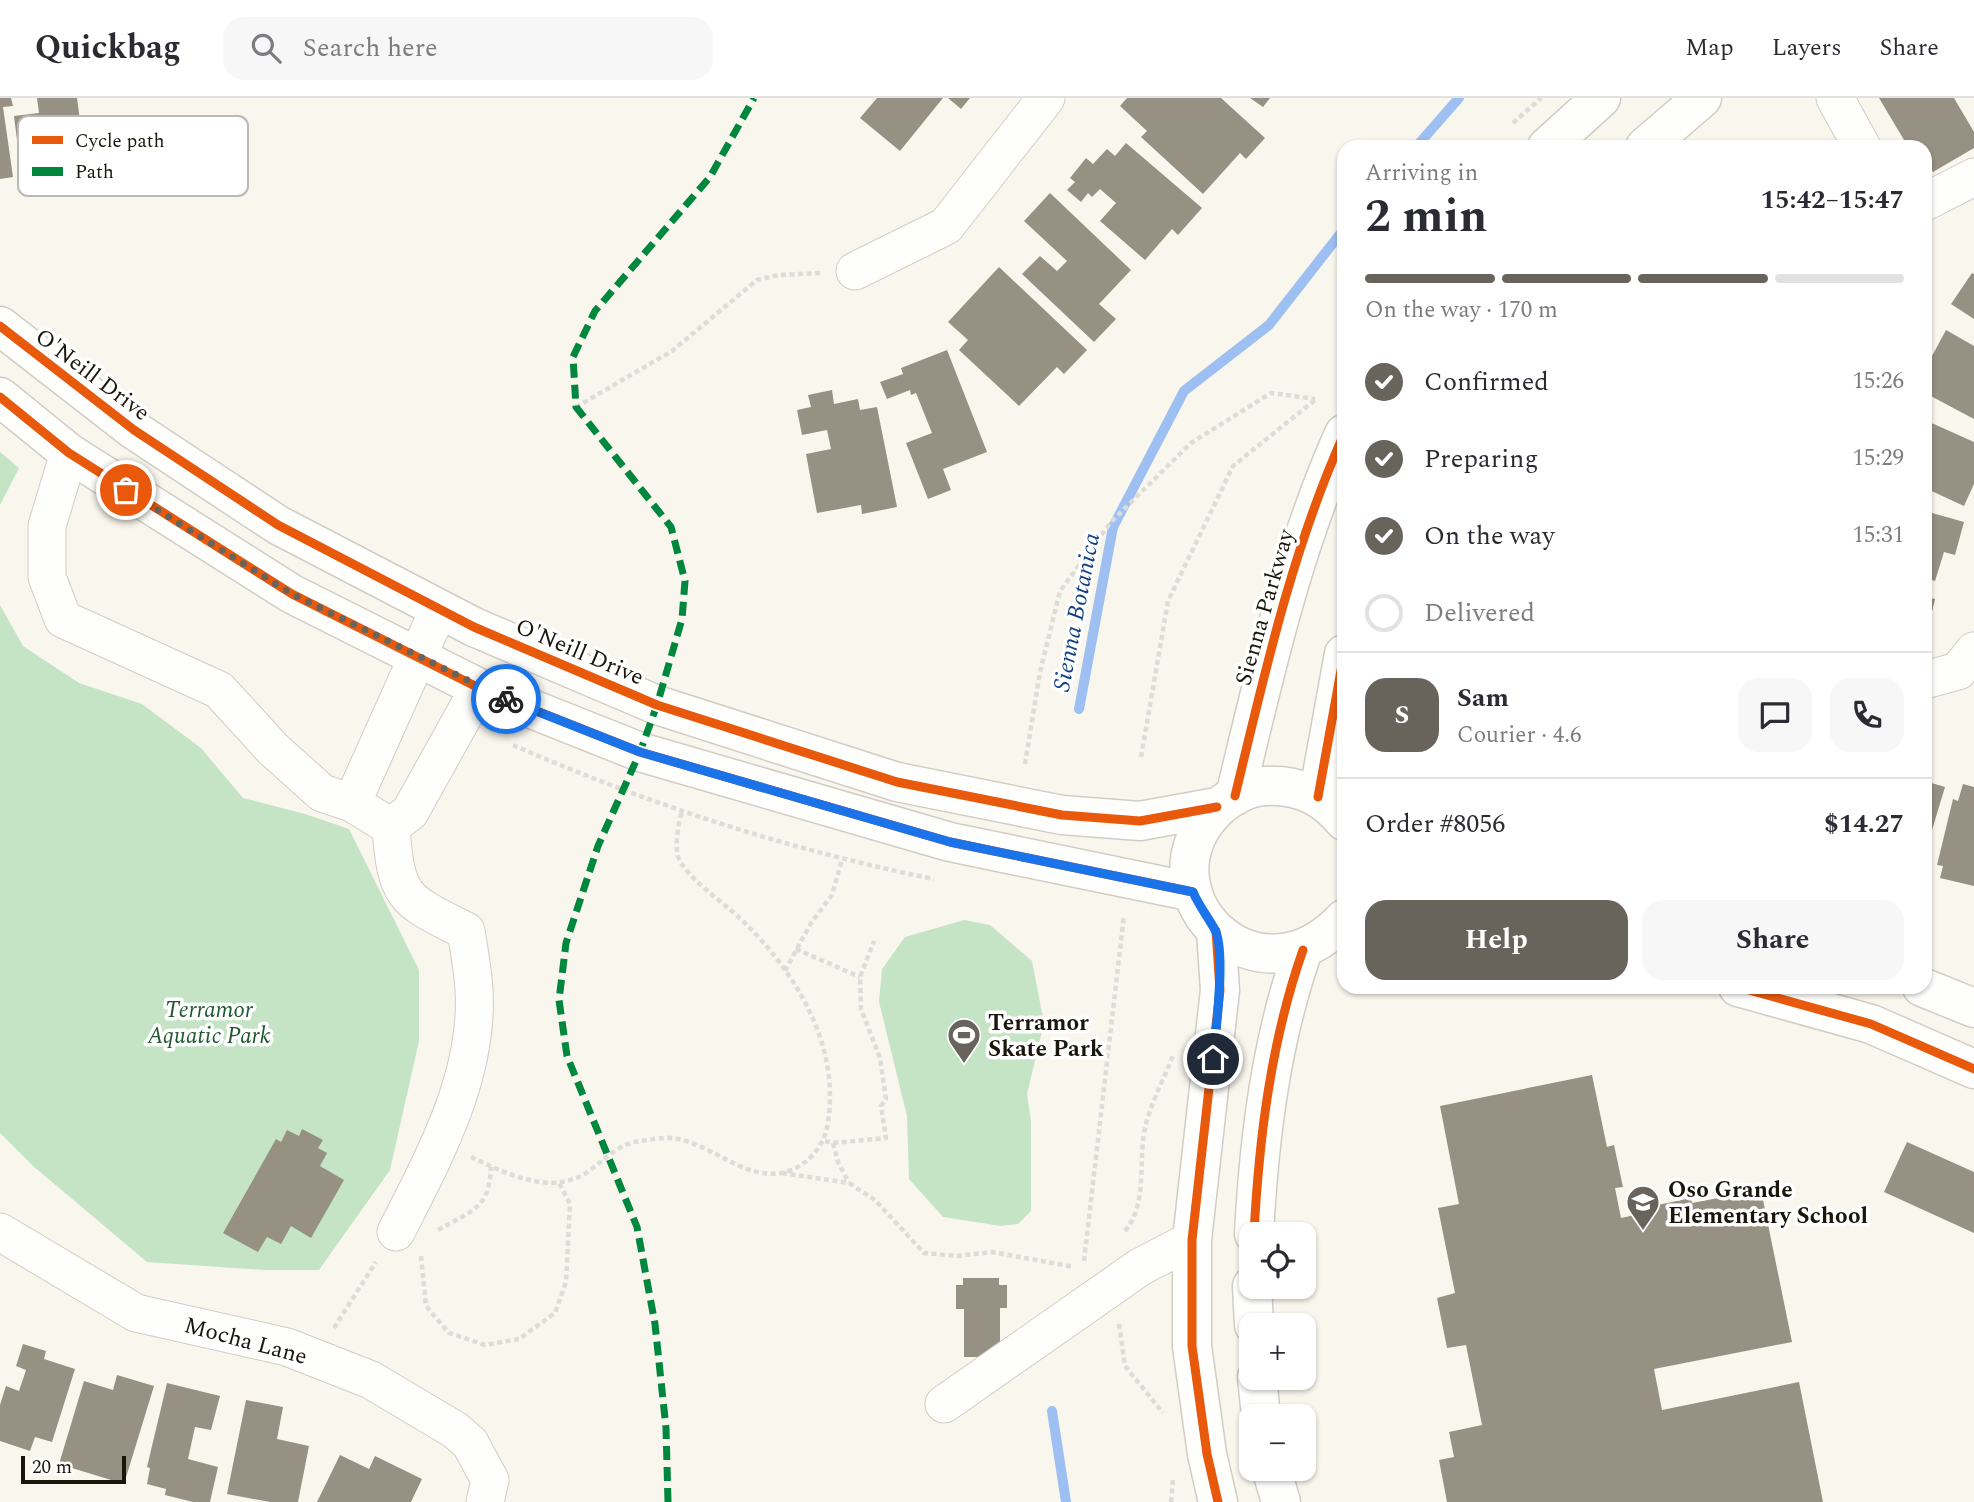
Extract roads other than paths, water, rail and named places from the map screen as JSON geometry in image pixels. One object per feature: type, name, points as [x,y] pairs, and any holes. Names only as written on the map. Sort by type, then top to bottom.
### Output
[{"type":"main road","points":[[1555,140],[1601,98]]},
{"type":"main road","points":[[1653,140],[1702,98]]},
{"type":"main road","name":"O'Neill Drive","points":[[0,326],[134,430],[278,525],[439,609],[657,705],[897,782],[1062,815],[1140,821],[1226,801],[1262,786],[1291,787],[1331,809]]},
{"type":"main road","points":[[0,397],[69,453],[292,594],[479,688],[640,752],[950,842],[1193,892]]},
{"type":"main road","name":"Sienna Parkway","points":[[1226,801],[1288,584],[1315,499],[1337,450]]},
{"type":"main road","points":[[1331,809],[1337,737]]},
{"type":"main road","points":[[1226,801],[1202,825],[1193,846],[1190,869],[1193,892],[1202,913],[1216,931],[1235,944],[1257,953],[1280,954],[1303,950],[1326,937],[1337,926]]},
{"type":"main road","points":[[1216,931],[1220,990],[1192,1240],[1192,1346],[1207,1454],[1217,1502]]},
{"type":"main road","points":[[1255,1222],[1257,1180],[1284,1004],[1303,950]]},
{"type":"main road","points":[[1932,991],[1974,1008]]},
{"type":"main road","points":[[1763,994],[1871,1024],[1974,1069]]},
{"type":"main road","points":[[1275,1481],[1281,1502]]},
{"type":"street","points":[[855,271],[946,226],[1046,98]]},
{"type":"street","points":[[1835,98],[1858,140]]},
{"type":"street","points":[[1932,198],[1974,177]]},
{"type":"street","points":[[69,453],[47,526],[47,577],[64,619],[219,690],[273,749],[321,793],[352,803],[391,827]]},
{"type":"street","points":[[352,803],[439,609]]},
{"type":"street","points":[[1932,678],[1958,671],[1974,651]]},
{"type":"street","points":[[391,827],[410,812],[479,688]]},
{"type":"street","points":[[391,827],[394,872],[414,905],[466,931],[474,992],[468,1063],[441,1143],[415,1239]]},
{"type":"street","name":"Mocha Lane","points":[[0,1233],[136,1313],[287,1347],[371,1380],[455,1430],[470,1443],[490,1480],[485,1502]]},
{"type":"street","points":[[944,1404],[1098,1278],[1140,1267],[1192,1240]]},
{"type":"waterway","name":"Sienna Botanica","points":[[1422,140],[1459,98]]},
{"type":"waterway","name":"Sienna Botanica","points":[[1079,709],[1113,527],[1184,391],[1269,325],[1337,238]]},
{"type":"waterway","name":"Sienna Botanica","points":[[1052,1411],[1066,1502]]},
{"type":"place","name":"Terramor Skate Park","points":[[964,1065]]},
{"type":"place","name":"Oso Grande Elementary School","points":[[1643,1232]]},
{"type":"park label","name":"Terramor Aquatic Park","points":[[209,1022]]}]
